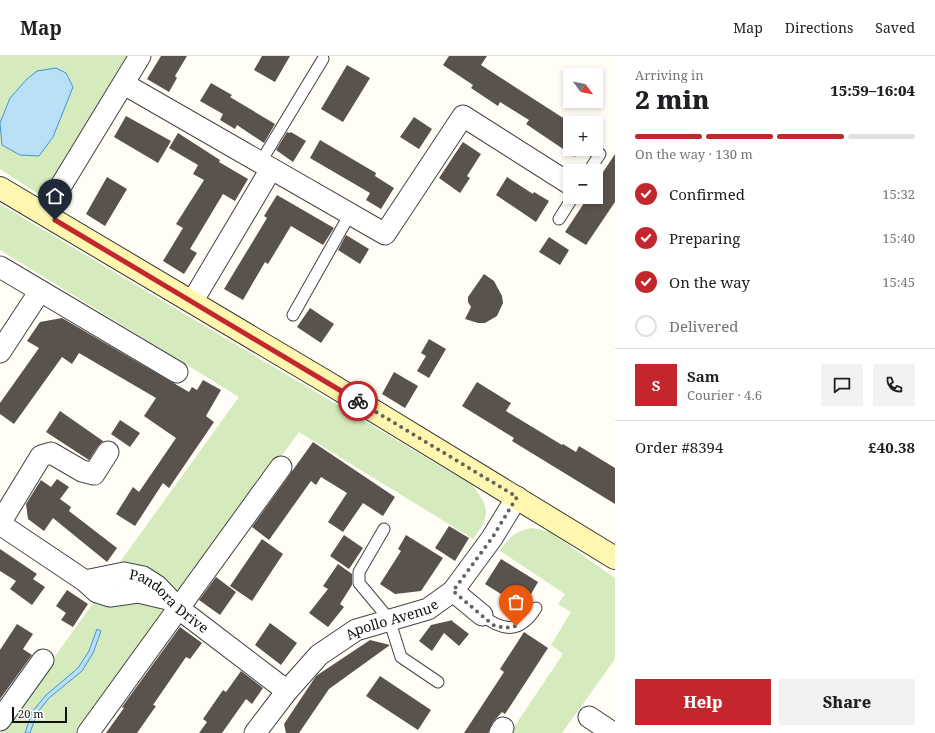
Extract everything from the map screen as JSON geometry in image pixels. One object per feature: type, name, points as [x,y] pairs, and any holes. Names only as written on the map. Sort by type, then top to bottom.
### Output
[{"type":"main road","points":[[0,188],[517,497],[615,558]]},
{"type":"street","points":[[60,189],[140,56]]},
{"type":"street","points":[[124,84],[385,234],[463,116],[563,180]]},
{"type":"street","points":[[192,302],[265,166]]},
{"type":"street","points":[[0,267],[177,372]]},
{"type":"street","points":[[0,352],[40,291]]},
{"type":"street","points":[[108,452],[94,474],[82,471],[50,453],[41,456],[0,524],[85,581],[97,592],[110,596],[138,592],[173,603]]},
{"type":"street","points":[[88,733],[173,603],[281,467]]},
{"type":"street","name":"Apollo Avenue","points":[[255,733],[287,691],[319,655],[356,630],[428,609],[453,591],[492,538],[517,497]]},
{"type":"street","points":[[453,591],[482,615]]},
{"type":"street","name":"Pandora Drive","points":[[173,603],[287,691]]},
{"type":"street","points":[[0,720],[43,660]]},
{"type":"street","points":[[589,717],[614,733]]},
{"type":"lane","points":[[265,166],[323,59]]},
{"type":"lane","points":[[559,219],[569,204]]},
{"type":"lane","points":[[293,315],[350,214]]},
{"type":"lane","points":[[384,529],[359,572],[359,583],[390,619],[401,657],[438,682]]},
{"type":"lane","points":[[482,615],[493,625],[504,628],[516,626],[528,620],[536,608]]},
{"type":"green space","points":[[0,56],[126,56],[43,197],[0,169]]},
{"type":"green space","points":[[0,204],[472,485],[482,500],[486,512],[483,524],[479,531],[473,539],[299,432],[180,594],[152,574],[120,562],[239,397],[0,250]]},
{"type":"green space","points":[[533,528],[550,532],[615,578],[615,659],[562,733],[510,733],[563,654],[551,645],[571,612],[558,604],[565,594],[500,551],[514,535]]},
{"type":"green space","points":[[138,601],[155,606],[166,613],[78,733],[0,733],[94,602],[105,605],[121,605]]},
{"type":"water","points":[[56,68],[66,73],[73,87],[53,137],[39,156],[20,155],[2,145],[0,123],[10,98],[27,79],[37,71]]},
{"type":"water","points":[[97,629],[101,631],[93,653],[82,671],[49,698],[37,713],[30,733],[25,733],[32,712],[46,695],[78,668],[89,651]]},
{"type":"building","points":[[161,56],[187,56],[175,76],[177,78],[169,92],[147,79]]},
{"type":"building","points":[[262,56],[290,56],[275,82],[254,70]]},
{"type":"building","points":[[449,56],[487,56],[481,65],[563,118],[563,149],[526,124],[529,120],[500,102],[498,106],[471,88],[473,85],[443,65]]},
{"type":"building","points":[[347,65],[370,78],[343,122],[321,109]]},
{"type":"building","points":[[211,83],[232,95],[230,97],[275,124],[264,143],[237,125],[235,129],[220,120],[223,114],[200,101]]},
{"type":"building","points":[[126,116],[171,141],[158,163],[114,137]]},
{"type":"building","points":[[414,117],[432,129],[419,149],[400,137]]},
{"type":"building","points":[[287,132],[291,132],[306,141],[293,162],[276,150]]},
{"type":"building","points":[[178,133],[220,160],[219,162],[248,179],[235,201],[223,194],[190,249],[197,253],[184,274],[163,261],[183,228],[176,224],[204,180],[193,174],[198,165],[169,148]]},
{"type":"building","points":[[320,140],[376,173],[375,176],[394,188],[381,209],[366,200],[370,193],[310,158]]},
{"type":"building","points":[[463,142],[481,154],[467,176],[470,178],[460,193],[439,178]]},
{"type":"building","points":[[615,154],[615,202],[586,245],[565,232],[583,204],[603,204],[603,172]]},
{"type":"building","points":[[107,177],[127,189],[105,226],[86,214]]},
{"type":"building","points":[[507,177],[533,194],[534,192],[549,201],[536,222],[496,195]]},
{"type":"building","points":[[277,195],[334,228],[323,245],[291,226],[268,264],[265,262],[243,300],[224,289],[267,218],[264,216]]},
{"type":"building","points":[[346,235],[369,249],[360,264],[338,250]]},
{"type":"building","points":[[549,237],[569,250],[560,265],[539,252]]},
{"type":"building","points":[[484,274],[494,281],[502,296],[503,303],[497,316],[485,323],[478,323],[465,319],[471,307],[468,302],[468,297]]},
{"type":"building","points":[[310,308],[334,324],[321,343],[297,327]]},
{"type":"building","points":[[62,318],[189,392],[192,387],[197,390],[203,380],[221,390],[206,416],[214,422],[169,488],[163,483],[135,526],[116,514],[133,487],[139,492],[176,438],[144,416],[156,398],[79,353],[72,364],[62,357],[14,424],[0,414],[0,403],[39,348],[27,341],[40,322]]},
{"type":"building","points":[[429,339],[446,349],[429,378],[417,371],[426,356],[421,353]]},
{"type":"building","points":[[394,372],[418,386],[405,408],[382,394]]},
{"type":"building","points":[[477,382],[511,403],[506,411],[562,445],[563,444],[576,452],[579,446],[615,468],[615,504],[512,441],[514,438],[462,406]]},
{"type":"building","points":[[60,411],[103,441],[89,460],[46,432]]},
{"type":"building","points":[[120,420],[140,433],[130,447],[111,434]]},
{"type":"building","points":[[313,442],[395,497],[383,516],[363,503],[343,532],[328,522],[347,493],[321,477],[316,485],[311,481],[269,540],[252,527]]},
{"type":"building","points":[[57,479],[69,487],[60,499],[71,507],[69,511],[117,548],[107,562],[53,518],[44,531],[28,519],[26,504],[41,480],[51,487]]},
{"type":"building","points":[[449,526],[469,538],[455,561],[435,548]]},
{"type":"building","points":[[344,535],[363,548],[349,569],[330,556]]},
{"type":"building","points":[[406,535],[443,558],[421,591],[395,594],[380,584],[401,551],[398,549]]},
{"type":"building","points":[[262,539],[283,554],[252,601],[230,586]]},
{"type":"building","points":[[0,549],[37,574],[33,579],[45,587],[32,605],[10,589],[16,581],[0,571]]},
{"type":"building","points":[[501,559],[538,582],[523,608],[485,584]]},
{"type":"building","points":[[338,564],[352,574],[352,585],[340,604],[344,607],[328,627],[309,613],[328,589],[323,586]]},
{"type":"building","points":[[216,577],[236,592],[220,615],[199,600]]},
{"type":"building","points":[[67,590],[88,604],[73,627],[61,620],[66,613],[56,606]]},
{"type":"building","points":[[453,620],[452,621],[469,634],[459,646],[444,633],[432,651],[419,641],[431,625]]},
{"type":"building","points":[[270,623],[297,643],[281,665],[255,645]]},
{"type":"building","points":[[17,624],[33,634],[23,649],[32,655],[0,699],[0,650]]},
{"type":"building","points":[[180,627],[202,643],[190,659],[186,657],[153,705],[156,706],[137,733],[106,733],[124,708],[122,707]]},
{"type":"building","points":[[524,632],[548,648],[505,714],[502,712],[493,722],[488,733],[464,733],[504,672],[500,669]]},
{"type":"building","points":[[370,640],[390,645],[329,689],[299,733],[286,733],[284,724],[316,676]]},
{"type":"building","points":[[241,671],[263,688],[252,704],[246,699],[222,733],[199,733],[207,722],[203,719],[223,690],[226,692]]},
{"type":"building","points":[[380,676],[431,710],[418,730],[366,696]]},
{"type":"way so far","points":[[358,401],[517,497],[492,538],[453,591],[493,625],[504,628],[516,626]]},
{"type":"route","points":[[55,220],[358,401]]}]
